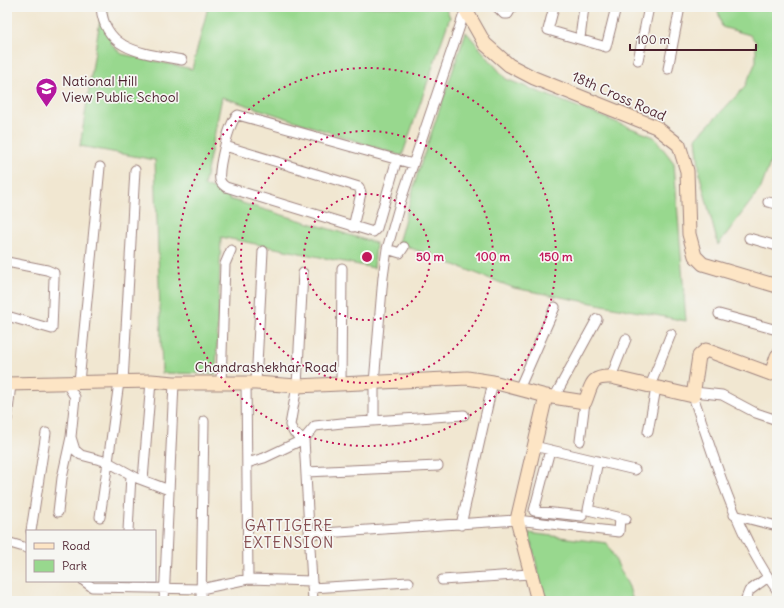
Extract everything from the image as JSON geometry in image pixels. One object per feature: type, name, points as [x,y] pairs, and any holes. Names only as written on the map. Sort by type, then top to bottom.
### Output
[{"type":"street","points":[[101,7],[106,29],[126,48],[182,60]]},
{"type":"street","points":[[497,7],[504,14],[508,14],[512,7]]},
{"type":"street","points":[[554,7],[548,30],[580,38],[606,47],[616,7]]},
{"type":"street","points":[[580,38],[584,7]]},
{"type":"street","points":[[638,60],[649,7]]},
{"type":"street","points":[[668,69],[680,7]]},
{"type":"street","points":[[374,421],[374,382],[386,278],[387,248],[464,9]]},
{"type":"street","name":"18th Cross Road","points":[[464,9],[485,44],[509,65],[534,78],[656,127],[679,145],[687,171],[689,234],[694,256],[703,264],[777,286]]},
{"type":"street","points":[[396,162],[375,231],[369,232],[226,187],[222,184],[220,178],[225,146],[232,120],[238,115],[396,162],[412,167]]},
{"type":"street","points":[[225,146],[359,187],[361,193],[353,227]]},
{"type":"street","points":[[58,512],[62,478],[71,437],[75,397],[73,382],[100,167]]},
{"type":"street","points":[[100,517],[121,382],[136,170]]},
{"type":"street","points":[[749,238],[777,246]]},
{"type":"street","points":[[387,248],[400,252],[404,247]]},
{"type":"street","points":[[221,383],[224,264],[231,250]]},
{"type":"street","points":[[248,579],[247,463],[251,383],[263,251]]},
{"type":"street","points":[[7,262],[48,270],[54,273],[52,329],[7,316]]},
{"type":"street","points":[[341,384],[342,268]]},
{"type":"street","points":[[302,273],[297,386],[290,425],[294,433],[304,439]]},
{"type":"street","points":[[519,389],[555,307]]},
{"type":"street","points":[[719,314],[777,330]]},
{"type":"street","points":[[538,601],[517,520],[534,446],[551,396],[597,319]]},
{"type":"street","points":[[648,432],[653,387],[671,334]]},
{"type":"street","points":[[611,377],[626,339]]},
{"type":"street","points":[[777,356],[774,375],[706,350],[699,356],[694,394],[734,515],[768,578],[777,590]]},
{"type":"street","points":[[580,441],[585,402],[595,379],[600,376],[694,394],[722,396],[756,413],[777,420]]},
{"type":"street","name":"Chandrashekhar Road","points":[[9,384],[151,381],[174,383],[251,383],[297,386],[467,378],[493,382],[551,396],[585,402]]},
{"type":"street","points":[[143,480],[151,381]]},
{"type":"street","points":[[461,525],[493,382]]},
{"type":"street","points":[[164,601],[174,383]]},
{"type":"street","points":[[7,420],[9,384]]},
{"type":"street","points":[[247,463],[264,458],[304,439],[315,426],[464,415]]},
{"type":"street","points":[[201,601],[204,421]]},
{"type":"street","points":[[31,530],[46,433]]},
{"type":"street","points":[[71,437],[75,450],[82,455],[108,462],[131,475],[169,490]]},
{"type":"street","points":[[304,439],[313,601]]},
{"type":"street","points":[[534,446],[635,470]]},
{"type":"street","points":[[536,522],[537,512],[534,509],[550,450]]},
{"type":"street","points":[[310,534],[461,525],[517,520],[619,532],[623,518],[588,510],[598,461]]},
{"type":"street","points":[[306,472],[438,466]]},
{"type":"street","points":[[128,530],[131,475]]},
{"type":"street","points":[[524,491],[538,493]]},
{"type":"street","points":[[537,512],[582,516]]},
{"type":"street","points":[[565,526],[566,515]]},
{"type":"street","points":[[734,515],[777,526]]},
{"type":"street","points":[[7,542],[26,548]]},
{"type":"street","points":[[442,580],[530,574]]},
{"type":"street","points":[[745,601],[748,591],[768,578]]},
{"type":"street","points":[[86,582],[92,587],[123,584],[165,588],[201,589],[248,579],[312,585],[409,582]]},
{"type":"green space","points":[[102,7],[107,7],[111,44],[122,54],[192,69],[208,7],[445,7],[450,17],[402,156],[222,97],[204,186],[230,194],[229,199],[376,243],[374,268],[221,237],[216,374],[162,373],[155,160],[80,146]]},
{"type":"green space","points":[[717,7],[777,7],[777,144],[761,188],[718,245],[700,176],[696,138],[744,88],[756,62],[756,42],[750,35],[722,27]]},
{"type":"green space","points":[[466,32],[506,79],[654,137],[674,163],[686,321],[514,288],[398,243],[418,172]]},
{"type":"green space","points":[[529,533],[607,543],[629,587],[633,601],[545,601]]},
{"type":"place","name":"National Hill View Public School","points":[[46,108]]},
{"type":"district","name":"GATTIGERE EXTENSION","points":[[289,534]]}]
